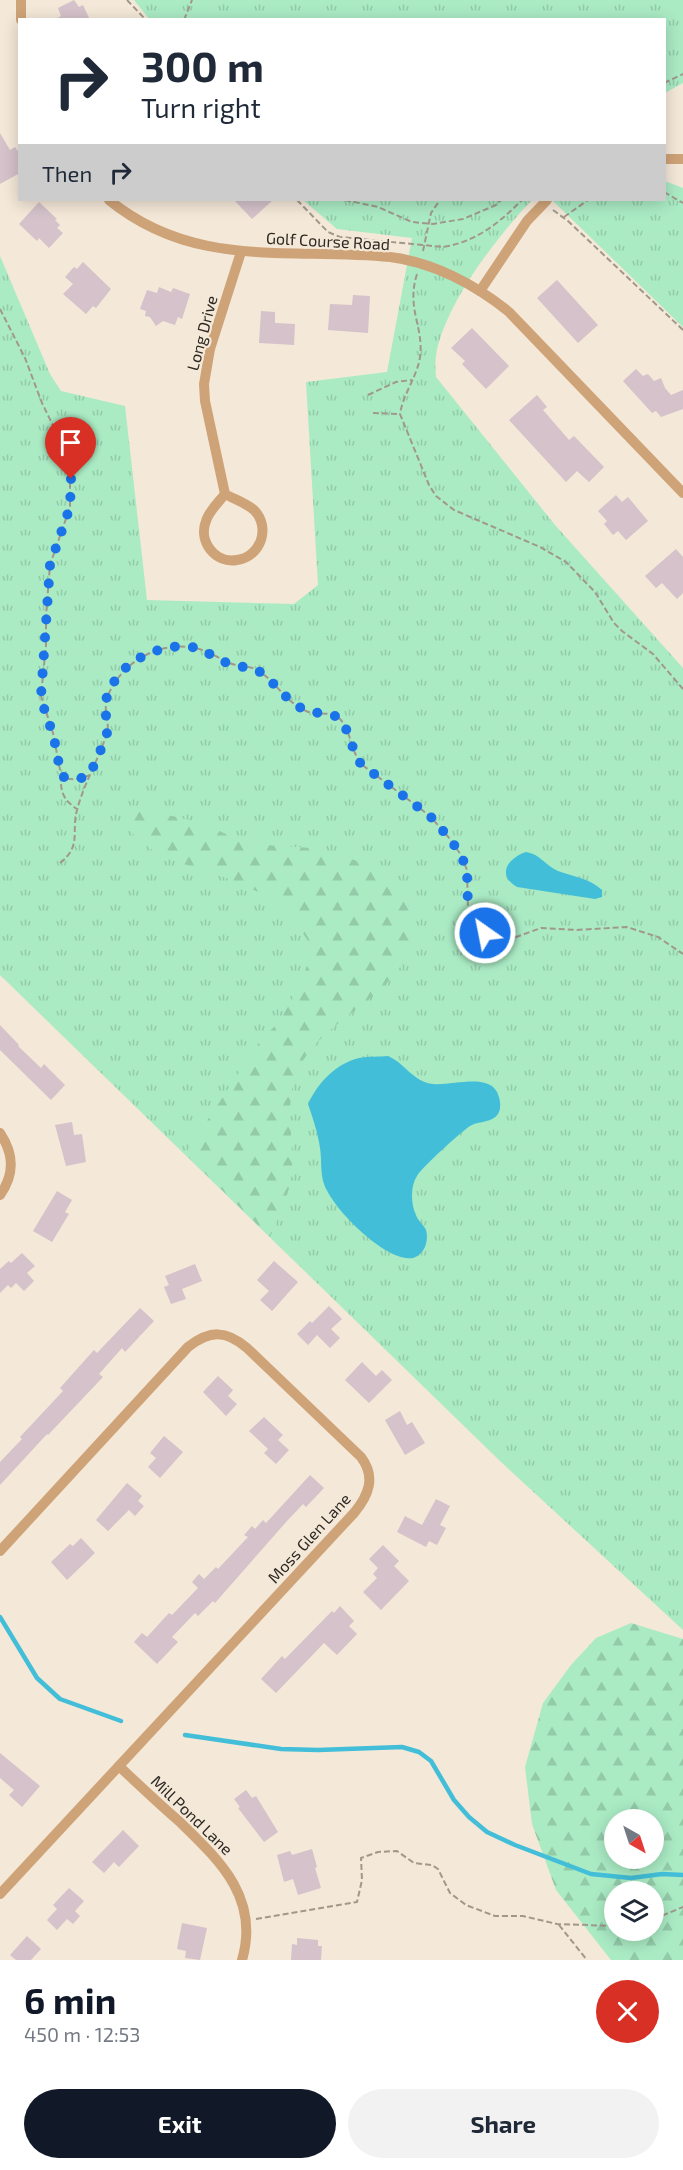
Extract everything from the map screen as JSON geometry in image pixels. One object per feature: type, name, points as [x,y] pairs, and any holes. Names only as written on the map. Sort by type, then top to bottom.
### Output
[{"type":"street","points":[[21,0],[21,18]]},
{"type":"street","points":[[666,159],[683,159]]},
{"type":"street","name":"Golf Course Road","points":[[112,201],[162,232],[201,245],[242,252],[391,258],[420,264],[464,282],[493,299],[516,320],[683,493]]},
{"type":"street","points":[[480,291],[527,221],[546,201]]},
{"type":"street","name":"Long Drive","points":[[225,494],[205,401],[204,384],[210,350],[242,252]]},
{"type":"street","points":[[225,494],[251,508],[261,523],[262,535],[258,547],[249,556],[238,560],[219,557],[209,549],[204,537],[207,518],[225,494]]},
{"type":"street","points":[[0,1133],[9,1150],[12,1170],[0,1195]]},
{"type":"street","name":"Moss Glen Lane","points":[[0,1551],[188,1347],[208,1335],[224,1334],[239,1340],[367,1465],[370,1483],[362,1504],[0,1894]]},
{"type":"street","name":"Mill Pond Lane","points":[[119,1766],[224,1867],[240,1895],[245,1920],[246,1938],[242,1960]]},
{"type":"path","points":[[127,0],[144,18]]},
{"type":"path","points":[[185,18],[192,0]]},
{"type":"path","points":[[666,82],[683,74]]},
{"type":"path","points":[[666,193],[683,203]]},
{"type":"path","points":[[298,201],[328,231],[340,237],[443,248],[457,245],[488,230],[521,201]]},
{"type":"path","points":[[350,201],[378,207],[412,222],[428,224],[442,224],[463,219],[496,205],[500,201]]},
{"type":"path","points":[[439,201],[431,213],[414,284],[412,305],[420,350],[418,366],[400,414],[425,476],[436,495],[454,510],[540,547],[566,562],[595,592],[614,623],[653,654],[683,689]]},
{"type":"path","points":[[546,201],[683,330]]},
{"type":"path","points":[[563,218],[587,201]]},
{"type":"path","points":[[0,309],[25,358],[42,403],[67,454],[70,466],[70,507],[50,565],[41,696],[53,733],[61,775],[61,792],[69,804],[77,808]]},
{"type":"path","points":[[368,395],[402,380],[412,380]]},
{"type":"path","points":[[373,413],[400,414]]},
{"type":"path","points":[[60,863],[69,856],[73,849],[77,808],[108,730],[105,706],[107,696],[121,672],[144,655],[173,648],[194,647],[233,665],[257,670],[268,678],[285,698],[304,710],[314,714],[334,715],[340,720],[356,758],[361,764],[430,816],[461,855],[467,870],[468,909],[489,937],[505,941],[541,928],[576,930],[627,927],[658,938],[683,954]]},
{"type":"path","points":[[61,775],[74,780],[90,775]]},
{"type":"path","points":[[245,1920],[357,1902],[362,1880],[361,1858],[390,1850],[397,1851],[414,1863],[432,1865],[438,1869],[450,1893],[466,1905],[495,1916],[524,1916],[557,1924],[604,1926]]},
{"type":"path","points":[[664,1915],[683,1907]]},
{"type":"path","points":[[557,1924],[588,1960]]},
{"type":"green space","points":[[134,0],[683,0],[683,83],[666,92],[666,18],[148,18]]},
{"type":"green space","points":[[666,181],[683,188],[683,327],[553,201],[666,201]]},
{"type":"green space","points":[[304,201],[531,201],[477,268],[454,306],[438,345],[436,377],[555,525],[683,668],[683,1630],[500,1461],[0,975],[0,256],[50,374],[61,391],[125,406],[147,600],[294,604],[318,585],[306,382],[387,372],[412,238],[337,229]]},
{"type":"green space","points":[[139,808],[203,824],[247,842],[315,848],[348,858],[370,868],[389,881],[403,897],[412,915],[413,935],[406,957],[389,981],[324,1036],[302,1062],[292,1089],[291,1181],[270,1237],[185,1154],[260,1041],[278,1023],[297,991],[308,963],[308,941],[295,921],[263,894],[224,877],[162,857],[139,840],[123,824]]},
{"type":"green space","points":[[631,1623],[683,1639],[683,1960],[611,1960],[556,1890],[532,1824],[525,1767],[543,1703],[571,1665],[596,1638]]},
{"type":"water","points":[[526,852],[535,855],[558,871],[592,883],[602,890],[602,897],[595,899],[517,887],[507,877],[507,867],[514,858]]},
{"type":"water","points":[[388,1056],[426,1083],[485,1083],[497,1092],[500,1103],[499,1112],[495,1117],[470,1126],[450,1142],[417,1176],[412,1190],[412,1201],[414,1211],[426,1230],[427,1241],[420,1254],[411,1258],[395,1255],[383,1249],[347,1218],[337,1206],[324,1184],[319,1142],[308,1104],[328,1075],[342,1065],[359,1058]]},
{"type":"building","points":[[74,0],[79,7],[83,5],[89,18],[58,18],[61,16],[58,8]]},
{"type":"building","points":[[0,133],[10,150],[15,147],[18,151],[18,174],[0,184]]},
{"type":"building","points":[[235,201],[272,201],[252,219]]},
{"type":"building","points":[[39,202],[57,219],[55,220],[60,225],[57,228],[63,233],[49,248],[39,238],[37,241],[19,224]]},
{"type":"building","points":[[83,262],[111,289],[96,308],[93,306],[86,314],[63,294],[73,284],[65,277],[74,267],[77,269]]},
{"type":"building","points":[[557,280],[598,325],[578,343],[537,298]]},
{"type":"building","points":[[159,287],[171,292],[173,288],[190,294],[182,319],[178,317],[175,325],[163,321],[156,326],[150,317],[145,316],[146,311],[140,309],[147,290],[157,293]]},
{"type":"building","points":[[353,295],[370,296],[368,333],[328,330],[330,304],[352,305]]},
{"type":"building","points":[[261,311],[275,312],[275,323],[295,324],[294,345],[259,343]]},
{"type":"building","points":[[472,328],[509,366],[486,389],[462,364],[465,361],[451,348]]},
{"type":"building","points":[[636,369],[643,376],[648,374],[654,381],[661,378],[671,395],[683,390],[683,409],[661,417],[656,411],[652,413],[623,381]]},
{"type":"building","points":[[537,395],[547,407],[543,410],[569,440],[574,436],[604,467],[589,482],[577,471],[566,482],[509,420]]},
{"type":"building","points":[[616,495],[622,502],[628,497],[648,521],[626,540],[618,531],[613,535],[604,524],[607,521],[598,511]]},
{"type":"building","points":[[676,549],[683,557],[683,593],[677,599],[662,583],[656,588],[645,576]]},
{"type":"building","points":[[0,1025],[41,1068],[44,1064],[65,1085],[51,1100],[0,1050]]},
{"type":"building","points":[[72,1122],[74,1135],[82,1134],[86,1162],[66,1166],[55,1125]]},
{"type":"building","points":[[57,1191],[72,1200],[65,1212],[69,1214],[52,1242],[33,1231]]},
{"type":"building","points":[[22,1253],[35,1266],[27,1273],[34,1281],[24,1291],[16,1283],[11,1288],[8,1285],[0,1293],[0,1269]]},
{"type":"building","points":[[274,1261],[298,1282],[272,1311],[260,1300],[269,1291],[257,1280]]},
{"type":"building","points":[[195,1264],[202,1281],[182,1289],[186,1299],[171,1304],[164,1287],[169,1285],[165,1276]]},
{"type":"building","points":[[329,1306],[342,1319],[331,1329],[340,1338],[330,1348],[317,1335],[308,1345],[297,1334]]},
{"type":"building","points":[[140,1308],[154,1321],[125,1352],[122,1348],[99,1374],[103,1377],[0,1485],[0,1462],[63,1391],[60,1388],[94,1350],[97,1353]]},
{"type":"building","points":[[362,1362],[376,1376],[382,1370],[392,1380],[369,1403],[345,1380]]},
{"type":"building","points":[[218,1376],[233,1390],[228,1396],[237,1404],[226,1416],[203,1392]]},
{"type":"building","points":[[400,1411],[407,1425],[412,1422],[425,1443],[405,1455],[385,1420]]},
{"type":"building","points":[[264,1417],[283,1435],[278,1440],[289,1450],[276,1464],[264,1453],[268,1449],[249,1431]]},
{"type":"building","points":[[164,1436],[183,1452],[160,1478],[148,1467],[156,1458],[150,1453]]},
{"type":"building","points":[[310,1475],[324,1488],[306,1507],[303,1504],[215,1603],[213,1601],[198,1616],[195,1613],[172,1637],[178,1642],[157,1664],[134,1642],[142,1633],[147,1637],[169,1613],[172,1615],[198,1588],[192,1582],[199,1574],[204,1579],[216,1567],[218,1569],[248,1537],[244,1535],[252,1526],[255,1529],[263,1520],[266,1523]]},
{"type":"building","points":[[127,1483],[142,1496],[138,1501],[144,1506],[135,1516],[129,1510],[108,1531],[96,1520]]},
{"type":"building","points":[[436,1499],[450,1506],[440,1525],[446,1528],[437,1545],[429,1541],[426,1547],[397,1532],[405,1516],[422,1525]]},
{"type":"building","points":[[81,1538],[95,1553],[67,1580],[51,1562],[70,1544],[73,1546]]},
{"type":"building","points":[[383,1545],[399,1561],[394,1566],[409,1581],[381,1610],[363,1592],[377,1578],[373,1574],[378,1568],[369,1559]]},
{"type":"building","points":[[340,1606],[354,1621],[349,1626],[357,1634],[337,1655],[324,1643],[276,1693],[261,1679],[282,1656],[285,1659],[332,1611],[334,1613]]},
{"type":"building","points":[[0,1753],[40,1786],[22,1807],[9,1795],[14,1790],[0,1778]]},
{"type":"building","points":[[246,1790],[252,1798],[256,1796],[278,1832],[264,1842],[238,1808],[240,1807],[234,1799]]},
{"type":"building","points":[[123,1830],[139,1846],[119,1867],[114,1862],[104,1873],[92,1862]]},
{"type":"building","points":[[312,1849],[321,1888],[298,1895],[293,1879],[284,1882],[277,1855],[290,1851],[292,1855]]},
{"type":"building","points":[[69,1888],[84,1901],[75,1911],[80,1916],[73,1924],[67,1919],[57,1930],[47,1920],[57,1909],[53,1905]]},
{"type":"building","points":[[182,1923],[207,1928],[200,1960],[185,1958],[186,1951],[177,1949]]},
{"type":"building","points":[[27,1936],[41,1949],[31,1960],[16,1960],[10,1955]]},
{"type":"building","points":[[297,1938],[318,1940],[318,1946],[322,1946],[321,1960],[291,1960],[292,1944],[297,1945]]},
{"type":"waterway","points":[[0,1617],[37,1678],[60,1699],[121,1721]]},
{"type":"waterway","points":[[185,1735],[281,1749],[402,1747],[419,1752],[431,1761],[454,1800],[469,1817],[487,1832],[515,1845],[591,1874],[631,1878],[662,1874],[683,1875]]},
{"type":"route","points":[[71,479],[70,507],[50,565],[41,696],[53,733],[61,775],[74,780],[90,775],[108,730],[105,706],[107,696],[121,672],[136,659],[166,649],[187,646],[213,654],[233,665],[257,670],[268,678],[290,702],[314,714],[334,715],[340,720],[356,758],[361,764],[430,816],[442,829],[465,863],[468,878],[468,909],[485,933]]}]
